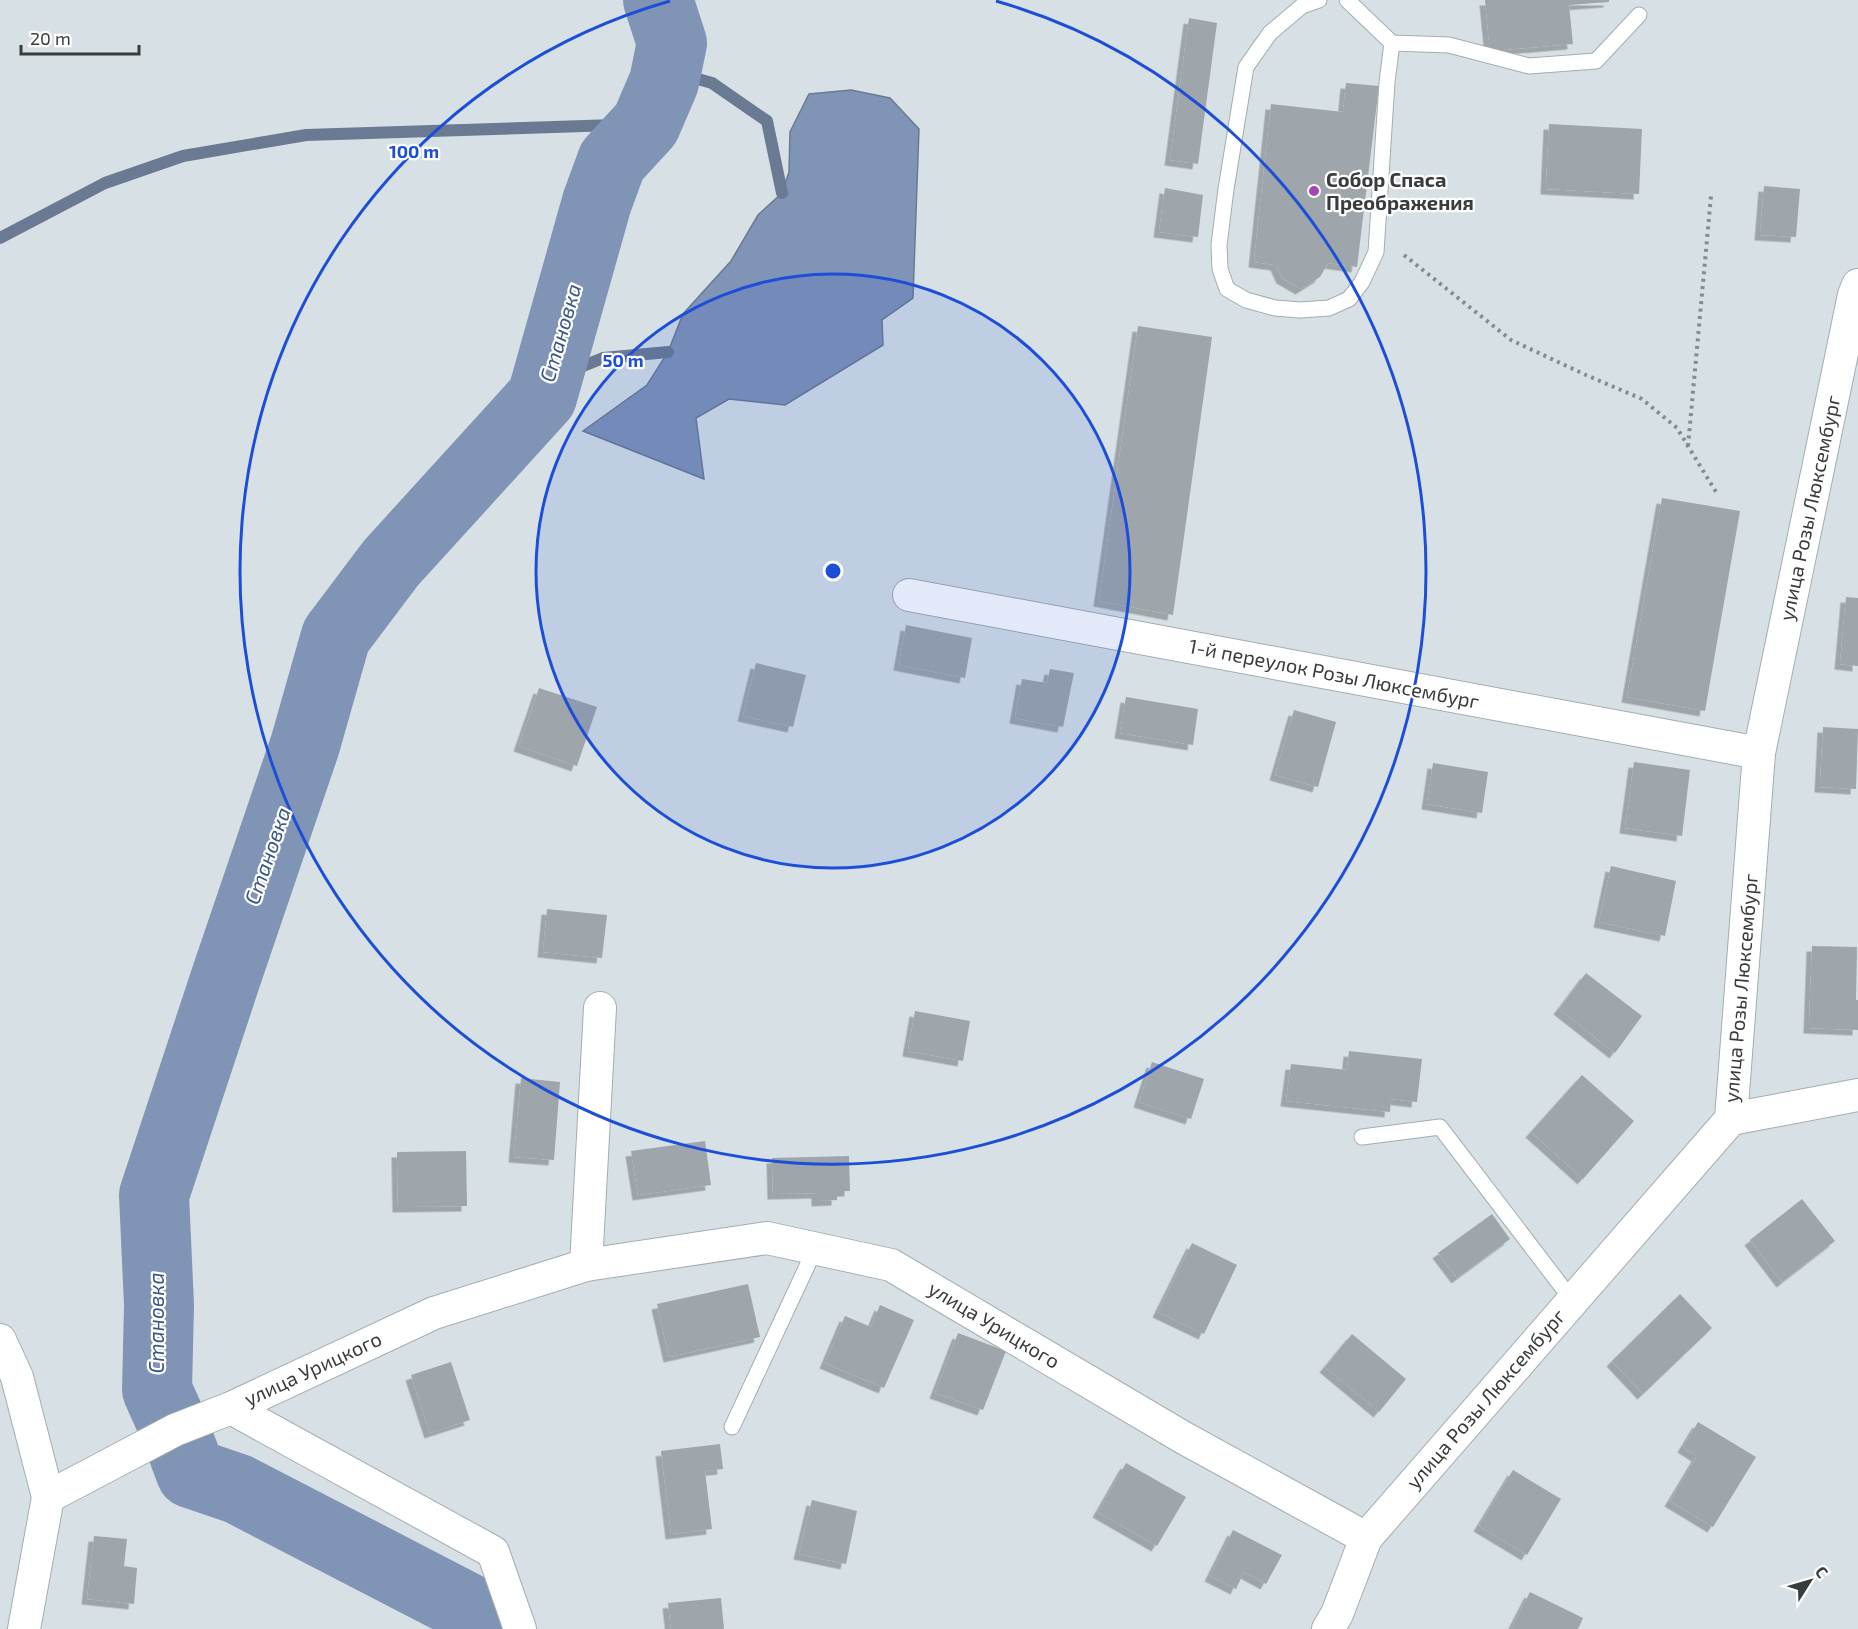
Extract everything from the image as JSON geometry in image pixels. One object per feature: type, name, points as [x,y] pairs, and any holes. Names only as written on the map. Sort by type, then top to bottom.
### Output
[{"type":"street","name":"улица Розы Люксембург","points":[[1328,1629],[1337,1614],[1366,1538],[1731,1119],[1760,753],[1854,295],[1858,285]]},
{"type":"street","name":"1-й переулок Розы Люксембург","points":[[909,594],[1760,753]]},
{"type":"street","points":[[586,1265],[600,1008]]},
{"type":"street","points":[[1731,1119],[1858,1095]]},
{"type":"street","name":"улица Урицкого","points":[[48,1497],[175,1430],[231,1408],[434,1313],[586,1265],[767,1238],[891,1265],[1184,1438],[1366,1538]]},
{"type":"street","points":[[0,1340],[17,1377],[48,1497],[24,1629]]},
{"type":"street","points":[[231,1408],[493,1552],[520,1629]]},
{"type":"lane","points":[[1319,0],[1302,6],[1270,33],[1246,67],[1219,245],[1220,269],[1227,289],[1246,300],[1275,308],[1300,310],[1329,308],[1349,299],[1362,282],[1376,252],[1387,82],[1392,43]]},
{"type":"lane","points":[[1347,0],[1392,43],[1449,45],[1529,66],[1596,62],[1639,15]]},
{"type":"lane","points":[[1362,1137],[1440,1127],[1572,1300]]},
{"type":"lane","points":[[732,1427],[815,1249]]},
{"type":"path","points":[[1688,447],[1711,196]]},
{"type":"path","points":[[1377,235],[1511,340],[1642,399],[1677,428],[1716,492]]},
{"type":"water","points":[[851,90],[890,98],[919,129],[913,298],[882,320],[883,345],[785,405],[729,399],[696,418],[704,479],[583,431],[647,385],[668,352],[683,314],[731,261],[758,215],[782,193],[789,172],[790,132],[809,94]]},
{"type":"building","points":[[1485,0],[1609,0],[1609,2],[1569,5],[1573,44],[1490,51]]},
{"type":"building","points":[[1189,18],[1217,23],[1198,164],[1170,160]]},
{"type":"building","name":"Собор Спаса Преображения","points":[[1346,83],[1379,86],[1357,267],[1328,263],[1320,277],[1301,289],[1282,278],[1276,265],[1254,262],[1271,104],[1343,112]]},
{"type":"building","points":[[1549,124],[1642,129],[1639,194],[1546,189]]},
{"type":"building","points":[[1764,186],[1800,189],[1796,237],[1760,235]]},
{"type":"building","points":[[1165,188],[1203,195],[1198,237],[1159,232]]},
{"type":"building","points":[[1138,326],[1212,337],[1173,615],[1099,601]]},
{"type":"building","points":[[1662,498],[1740,511],[1705,711],[1627,697]]},
{"type":"building","points":[[1846,597],[1858,598],[1858,666],[1840,664]]},
{"type":"building","points":[[906,625],[972,638],[965,678],[899,665]]},
{"type":"building","points":[[756,663],[806,675],[793,727],[743,716]]},
{"type":"building","points":[[1050,669],[1074,673],[1063,727],[1015,718],[1022,679],[1047,683]]},
{"type":"building","points":[[539,688],[597,707],[577,766],[519,746]]},
{"type":"building","points":[[1126,697],[1198,709],[1193,745],[1120,733]]},
{"type":"building","points":[[1294,710],[1336,722],[1318,787],[1275,775]]},
{"type":"building","points":[[1823,727],[1858,729],[1856,789],[1820,787]]},
{"type":"building","points":[[1634,762],[1690,770],[1682,836],[1625,828]]},
{"type":"building","points":[[1433,763],[1488,772],[1482,813],[1427,804]]},
{"type":"building","points":[[1611,866],[1676,881],[1665,936],[1599,922]]},
{"type":"building","points":[[547,909],[607,915],[602,958],[543,952]]},
{"type":"building","points":[[1812,946],[1857,947],[1858,1030],[1809,1028]]},
{"type":"building","points":[[1586,973],[1642,1016],[1615,1053],[1559,1009]]},
{"type":"building","points":[[915,1011],[970,1021],[963,1061],[908,1051]]},
{"type":"building","points":[[1349,1051],[1422,1059],[1417,1102],[1391,1099],[1390,1112],[1286,1101],[1291,1064],[1347,1070]]},
{"type":"building","points":[[1152,1062],[1204,1079],[1191,1119],[1139,1102]]},
{"type":"building","points":[[1582,1075],[1634,1121],[1583,1179],[1531,1132]]},
{"type":"building","points":[[521,1078],[560,1082],[554,1160],[514,1157]]},
{"type":"building","points":[[705,1141],[711,1185],[638,1195],[631,1151]]},
{"type":"building","points":[[466,1151],[467,1206],[398,1207],[397,1152]]},
{"type":"building","points":[[849,1156],[850,1191],[837,1191],[837,1200],[817,1201],[817,1193],[773,1194],[772,1158]]},
{"type":"building","points":[[1802,1199],[1835,1241],[1782,1282],[1750,1240]]},
{"type":"building","points":[[1492,1214],[1510,1239],[1457,1278],[1438,1253]]},
{"type":"building","points":[[1192,1243],[1237,1265],[1204,1334],[1158,1312]]},
{"type":"building","points":[[748,1284],[760,1337],[669,1357],[657,1304]]},
{"type":"building","points":[[1680,1294],[1712,1328],[1643,1394],[1612,1361]]},
{"type":"building","points":[[880,1305],[914,1320],[884,1388],[825,1363],[845,1316],[871,1327]]},
{"type":"building","points":[[958,1333],[1006,1351],[983,1410],[935,1393]]},
{"type":"building","points":[[1352,1334],[1406,1379],[1379,1412],[1325,1367]]},
{"type":"building","points":[[451,1362],[470,1420],[430,1433],[411,1375]]},
{"type":"building","points":[[1698,1422],[1756,1457],[1713,1527],[1670,1501],[1697,1456],[1683,1447]]},
{"type":"building","points":[[720,1444],[723,1469],[705,1471],[712,1529],[671,1534],[661,1451]]},
{"type":"building","points":[[1126,1463],[1186,1497],[1157,1546],[1098,1512]]},
{"type":"building","points":[[1513,1470],[1561,1499],[1527,1555],[1479,1526]]},
{"type":"building","points":[[812,1500],[857,1511],[846,1564],[799,1554]]},
{"type":"building","points":[[1233,1530],[1282,1555],[1266,1584],[1244,1572],[1236,1589],[1210,1576]]},
{"type":"building","points":[[94,1536],[127,1539],[124,1566],[137,1568],[134,1604],[87,1599]]},
{"type":"building","points":[[1530,1592],[1583,1618],[1578,1629],[1511,1629]]},
{"type":"building","points":[[721,1598],[724,1629],[671,1629],[668,1603]]},
{"type":"waterway","name":"Становка","points":[[475,1629],[466,1607],[238,1489],[191,1473],[157,1390],[159,1305],[154,1195],[305,745],[336,636],[391,563],[542,397],[597,202],[612,161],[646,124],[664,82],[672,43],[658,0]]},
{"type":"waterway","points":[[666,70],[712,83],[767,121],[782,193]]},
{"type":"waterway","points":[[0,238],[105,183],[183,156],[306,135],[646,124]]},
{"type":"waterway","points":[[546,381],[603,358],[668,352]]},
{"type":"place","name":"Собор Спаса Преображения","points":[[1314,191]]}]
